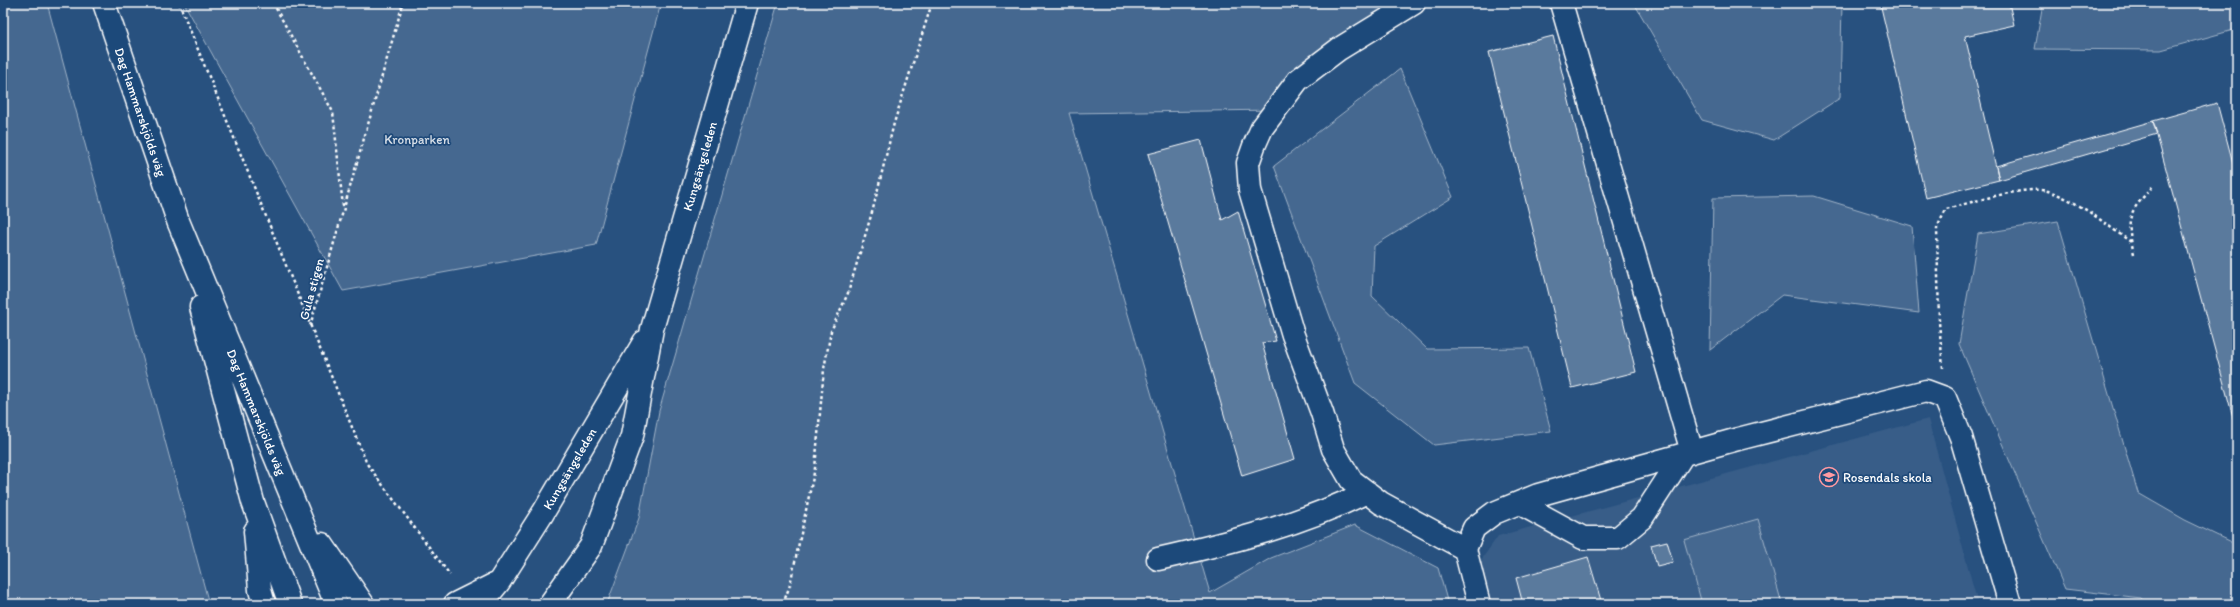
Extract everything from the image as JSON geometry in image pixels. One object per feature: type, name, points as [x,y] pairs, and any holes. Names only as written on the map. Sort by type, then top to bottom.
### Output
[{"type":"main road","name":"Dag Hammarskjölds väg","points":[[104,3],[178,221],[336,604]]},
{"type":"main road","name":"Kungsängsleden","points":[[550,604],[591,546],[632,436],[652,329],[747,3]]},
{"type":"main road","points":[[1414,3],[1339,49],[1298,80],[1262,128],[1248,163],[1250,190],[1293,335],[1322,413],[1333,449],[1351,480],[1381,502],[1465,549]]},
{"type":"main road","points":[[1561,3],[1687,453]]},
{"type":"main road","name":"Dag Hammarskjölds väg","points":[[178,221],[253,502],[290,604]]},
{"type":"main road","name":"Kungsängsleden","points":[[481,604],[499,582],[543,513],[652,329]]},
{"type":"main road","points":[[1479,604],[1465,549],[1474,528],[1494,513],[1538,495],[1687,453],[1922,391],[1945,398],[1961,437],[2010,604]]},
{"type":"main road","points":[[1519,502],[1583,538],[1618,538],[1642,518],[1687,453]]},
{"type":"main road","points":[[1158,559],[1219,546],[1312,516],[1367,492]]},
{"type":"main road","points":[[291,494],[341,573],[363,604]]},
{"type":"main road","points":[[253,502],[260,590],[264,604]]},
{"type":"main road","points":[[455,604],[499,582]]},
{"type":"path","points":[[179,3],[310,326]]},
{"type":"path","points":[[273,3],[333,112],[344,209]]},
{"type":"path","name":"Gula stigen","points":[[403,3],[310,326],[366,464],[450,575]]},
{"type":"path","points":[[783,604],[790,586],[815,468],[824,369],[831,331],[848,293],[873,209],[894,123],[932,3]]},
{"type":"path","points":[[2134,254],[2129,232],[2132,210],[2154,184]]},
{"type":"path","points":[[1945,398],[1939,322],[1937,228],[1946,209],[2012,192],[2046,191],[2072,201],[2131,242]]},
{"type":"shaded area","name":"Rosendals skola","points":[[1928,419],[1978,604],[1490,604],[1479,563],[1498,536]]},
{"type":"green space","points":[[3,3],[47,3],[209,604],[3,604]]},
{"type":"green space","name":"Kronparken","points":[[184,3],[661,3],[596,245],[343,291]]},
{"type":"green space","points":[[778,3],[1414,3],[1275,110],[1069,113],[1210,593],[1271,558],[1355,525],[1438,568],[1448,604],[607,604],[639,518],[659,411]]},
{"type":"green space","points":[[1634,3],[1842,3],[1840,98],[1774,140],[1702,120]]},
{"type":"green space","points":[[2043,3],[2237,3],[2237,29],[2161,50],[2035,49]]},
{"type":"green space","points":[[1400,69],[1453,197],[1374,246],[1372,296],[1427,349],[1529,348],[1551,431],[1434,445],[1355,383],[1274,166]]},
{"type":"green space","points":[[1814,196],[1912,226],[1919,313],[1782,295],[1710,350],[1713,198]]},
{"type":"green space","points":[[2058,221],[2138,493],[2185,520],[2237,545],[2237,604],[2147,604],[2141,598],[2065,589],[1959,344],[1978,234]]},
{"type":"green space","points":[[1758,519],[1782,604],[1702,604],[1684,540]]},
{"type":"building","points":[[1880,3],[2009,3],[2014,25],[1965,36],[1999,180],[1926,198]]},
{"type":"building","points":[[1553,36],[1636,372],[1572,388],[1489,52]]},
{"type":"building","points":[[2217,103],[2237,178],[2237,432],[2153,121]]},
{"type":"building","points":[[2153,121],[2157,134],[1999,180],[1996,166]]},
{"type":"building","points":[[1201,140],[1222,220],[1238,211],[1276,341],[1262,343],[1295,459],[1242,476],[1148,154]]},
{"type":"building","points":[[1667,541],[1673,562],[1657,566],[1651,545]]},
{"type":"building","points":[[1588,557],[1602,604],[1523,604],[1516,578]]},
{"type":"place","name":"Rosendals skola","points":[[1829,477]]}]
